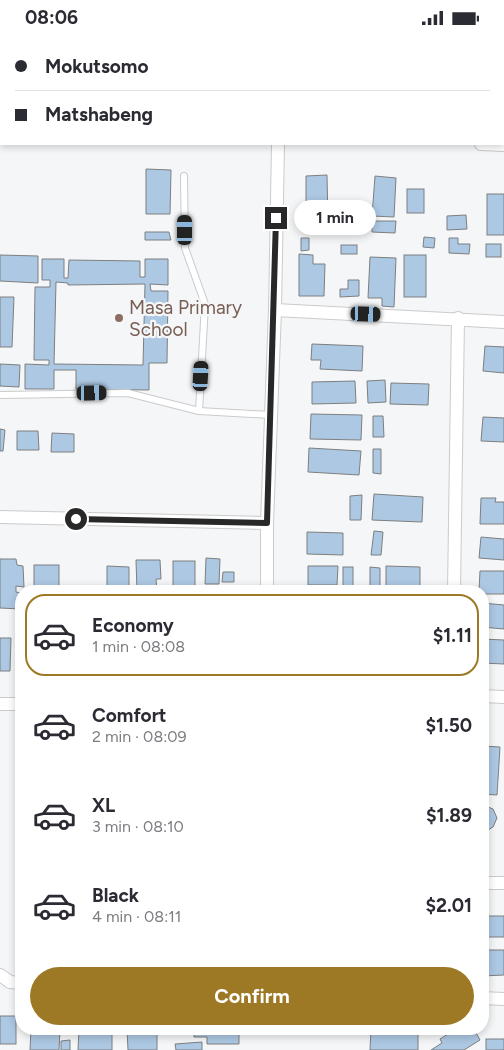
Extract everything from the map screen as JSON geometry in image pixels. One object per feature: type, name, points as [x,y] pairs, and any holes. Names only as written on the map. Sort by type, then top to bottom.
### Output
[{"type":"street","points":[[267,585],[267,523],[275,310],[278,145]]},
{"type":"street","points":[[275,310],[458,318],[504,322]]},
{"type":"street","points":[[454,585],[458,318]]},
{"type":"street","points":[[0,517],[267,523]]},
{"type":"street","points":[[489,697],[504,697]]},
{"type":"street","points":[[0,704],[15,704]]},
{"type":"street","points":[[489,883],[504,883]]},
{"type":"street","points":[[0,975],[10,982],[15,982]]},
{"type":"street","points":[[489,998],[504,999]]},
{"type":"lane","points":[[184,176],[185,248],[205,304],[198,411]]},
{"type":"lane","points":[[0,395],[128,393],[198,411],[271,415]]},
{"type":"building","points":[[146,169],[171,170],[170,214],[146,214]]},
{"type":"building","points":[[327,175],[328,223],[306,223],[306,176]]},
{"type":"building","points":[[375,176],[396,178],[394,217],[372,216]]},
{"type":"building","points":[[407,189],[424,189],[424,213],[407,213]]},
{"type":"building","points":[[487,194],[504,194],[504,235],[487,235]]},
{"type":"building","points":[[466,215],[467,229],[447,230],[447,216]]},
{"type":"building","points":[[341,221],[363,222],[363,232],[341,231]]},
{"type":"building","points":[[372,221],[396,221],[395,233],[372,232]]},
{"type":"building","points":[[145,232],[169,232],[171,240],[145,240]]},
{"type":"building","points":[[424,237],[435,238],[434,248],[423,247]]},
{"type":"building","points":[[301,238],[309,238],[309,250],[301,251]]},
{"type":"building","points":[[449,238],[458,238],[458,244],[470,244],[469,254],[449,253]]},
{"type":"building","points":[[486,244],[501,244],[501,257],[486,257]]},
{"type":"building","points":[[341,245],[357,245],[357,254],[341,254]]},
{"type":"building","points":[[299,254],[313,255],[313,264],[325,264],[324,296],[299,296]]},
{"type":"building","points":[[0,255],[38,256],[38,283],[0,281]]},
{"type":"building","points":[[404,255],[426,255],[426,297],[404,297]]},
{"type":"building","points":[[370,257],[396,258],[394,307],[382,306],[382,298],[368,298]]},
{"type":"building","points":[[42,259],[64,259],[64,278],[68,278],[69,260],[140,261],[140,277],[145,277],[145,259],[168,259],[168,285],[150,284],[151,291],[168,291],[167,363],[149,363],[149,390],[76,389],[76,370],[54,370],[54,389],[25,389],[25,364],[49,365],[49,360],[34,360],[35,287],[50,287],[50,280],[42,280]],"holes":[[[56,282],[68,283],[68,285],[145,284],[143,365],[54,364]]]},
{"type":"building","points":[[348,280],[359,280],[359,296],[340,297],[340,289],[348,289]]},
{"type":"building","points":[[0,297],[14,297],[12,347],[0,347]]},
{"type":"building","points":[[312,344],[363,346],[362,371],[320,369],[321,360],[311,360]]},
{"type":"building","points":[[485,346],[504,347],[504,373],[483,371]]},
{"type":"building","points":[[0,364],[20,365],[19,387],[0,386]]},
{"type":"building","points":[[385,380],[386,402],[368,403],[367,381]]},
{"type":"building","points":[[355,381],[356,403],[312,404],[312,382]]},
{"type":"building","points":[[391,383],[429,384],[428,405],[390,404]]},
{"type":"building","points":[[311,414],[362,415],[361,440],[310,439]]},
{"type":"building","points":[[373,416],[383,416],[384,437],[373,437]]},
{"type":"building","points":[[483,417],[504,418],[504,442],[481,441]]},
{"type":"building","points":[[0,429],[5,430],[3,451],[0,451]]},
{"type":"building","points":[[17,431],[38,431],[39,450],[17,450]]},
{"type":"building","points":[[52,433],[74,434],[74,452],[51,452]]},
{"type":"building","points":[[309,448],[361,451],[359,475],[308,472]]},
{"type":"building","points":[[373,449],[381,449],[381,474],[373,473]]},
{"type":"building","points":[[374,494],[423,497],[422,522],[372,520]]},
{"type":"building","points":[[362,495],[361,520],[350,520],[350,496]]},
{"type":"building","points":[[481,498],[496,498],[495,502],[504,502],[504,524],[480,524]]},
{"type":"building","points":[[374,531],[383,532],[381,555],[371,555]]},
{"type":"building","points":[[307,532],[343,533],[343,555],[307,554]]},
{"type":"building","points":[[481,537],[504,539],[504,560],[479,558]]},
{"type":"building","points":[[206,558],[220,559],[219,584],[205,584]]},
{"type":"building","points":[[0,559],[16,559],[17,565],[23,566],[24,585],[15,585],[15,609],[0,608]]},
{"type":"building","points":[[136,560],[160,560],[161,579],[156,579],[156,585],[137,585]]},
{"type":"building","points":[[173,561],[195,561],[195,585],[173,585]]},
{"type":"building","points":[[34,565],[59,565],[59,585],[34,585]]},
{"type":"building","points":[[107,566],[129,567],[129,585],[107,585]]},
{"type":"building","points":[[308,566],[338,566],[337,585],[308,585]]},
{"type":"building","points":[[386,566],[420,567],[420,585],[386,585]]},
{"type":"building","points":[[343,567],[353,567],[353,585],[343,585]]},
{"type":"building","points":[[370,567],[380,568],[380,585],[370,585]]},
{"type":"building","points":[[480,571],[504,571],[504,594],[489,594],[489,585],[479,585]]},
{"type":"building","points":[[223,572],[234,572],[234,582],[222,582]]},
{"type":"building","points":[[489,604],[504,605],[504,629],[489,628]]},
{"type":"building","points":[[0,638],[11,638],[10,671],[0,671]]},
{"type":"building","points":[[489,639],[504,640],[504,664],[489,663]]},
{"type":"building","points":[[489,746],[500,747],[497,795],[489,794]]},
{"type":"building","points":[[489,807],[493,809],[497,818],[493,827],[489,829]]},
{"type":"building","points":[[489,916],[504,916],[504,937],[489,937]]},
{"type":"building","points":[[489,950],[504,950],[504,975],[489,976]]},
{"type":"building","points":[[0,1016],[15,1016],[16,1044],[0,1044]]},
{"type":"building","points":[[31,1035],[60,1035],[59,1050],[30,1050]]},
{"type":"building","points":[[79,1035],[112,1035],[112,1050],[78,1050]]},
{"type":"building","points":[[127,1035],[157,1035],[157,1050],[128,1050]]},
{"type":"building","points":[[194,1035],[239,1035],[239,1044],[207,1044],[207,1037],[194,1037]]},
{"type":"building","points":[[371,1035],[418,1035],[418,1050],[370,1050]]},
{"type":"building","points":[[446,1035],[477,1035],[480,1040],[464,1050],[431,1050],[442,1043],[440,1039]]},
{"type":"building","points":[[486,1039],[504,1039],[504,1050],[486,1050]]},
{"type":"building","points":[[70,1040],[70,1050],[61,1050],[61,1041]]},
{"type":"building","points":[[202,1042],[202,1050],[176,1050],[175,1044]]},
{"type":"place","name":"Masa Primary School","points":[[119,318]]},
{"type":"route","points":[[76,519],[267,523],[275,310],[276,218]]}]
